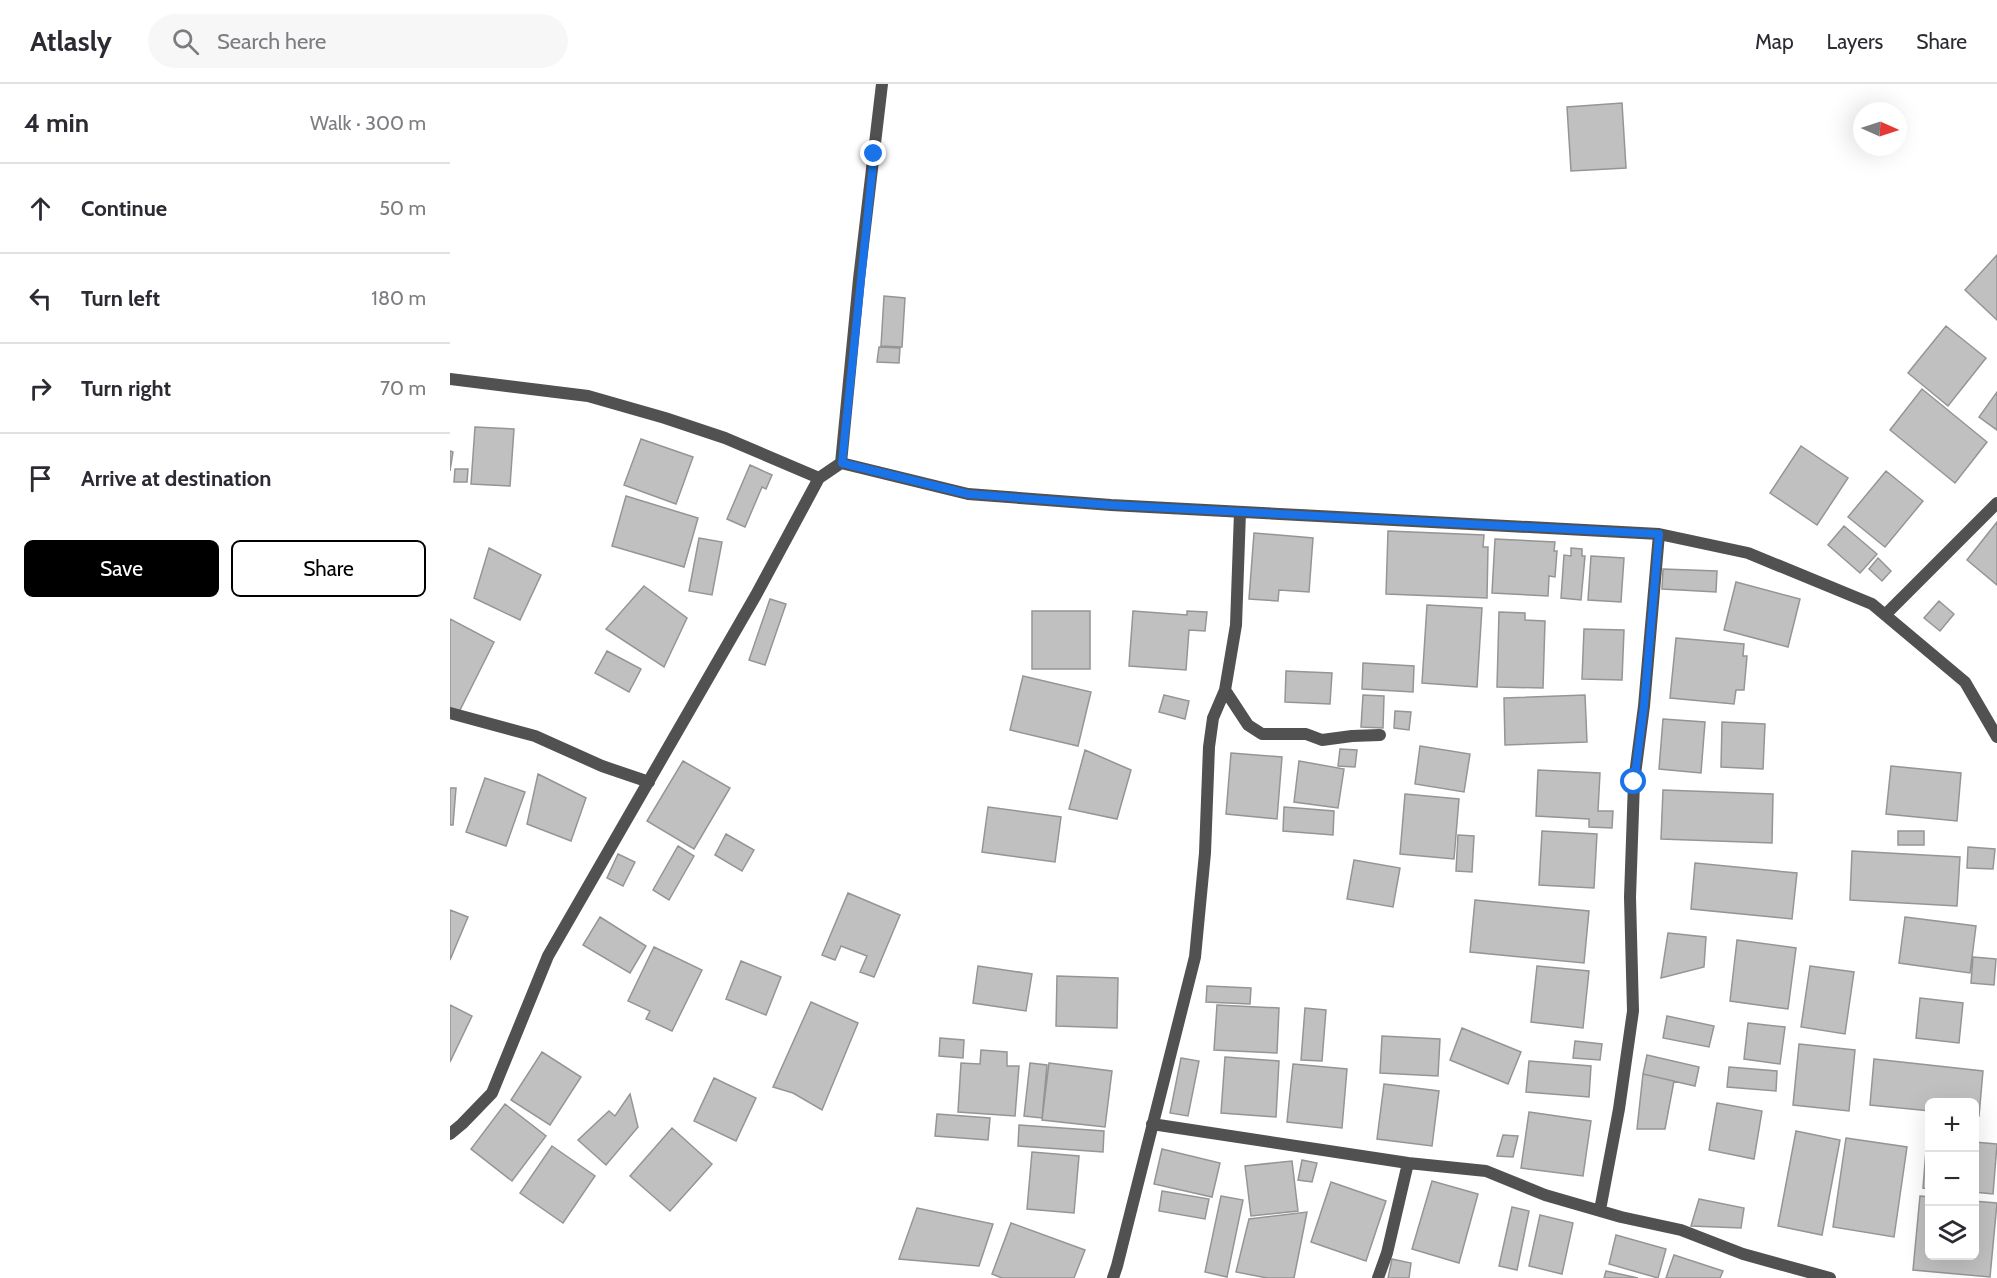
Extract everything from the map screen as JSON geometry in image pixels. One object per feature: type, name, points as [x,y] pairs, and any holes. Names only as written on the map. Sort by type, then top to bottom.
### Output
[{"type":"street","points":[[842,463],[859,279],[882,84]]},
{"type":"street","points":[[450,379],[588,396],[725,438],[819,478]]},
{"type":"street","points":[[450,1134],[492,1094],[548,956],[756,595],[819,478],[842,463],[968,494],[1111,505],[1659,534],[1748,553],[1872,604],[1965,682],[1997,737]]},
{"type":"street","points":[[1886,615],[1997,503]]},
{"type":"street","points":[[1113,1278],[1195,957],[1205,853],[1209,747],[1214,718],[1225,690],[1236,625],[1240,512]]},
{"type":"street","points":[[1600,1210],[1619,1108],[1633,1011],[1630,897],[1634,782],[1644,706],[1659,534]]},
{"type":"street","points":[[1225,690],[1248,725],[1262,734],[1306,734],[1322,740],[1380,735]]},
{"type":"street","points":[[450,713],[536,736],[602,766],[649,782]]},
{"type":"street","points":[[1152,1124],[1408,1163],[1486,1171],[1545,1195],[1681,1230],[1743,1254],[1830,1278]]},
{"type":"street","points":[[1378,1278],[1387,1253],[1408,1163]]},
{"type":"building","points":[[1622,103],[1626,168],[1571,171],[1567,107]]},
{"type":"building","points":[[1997,255],[1997,320],[1965,290]]},
{"type":"building","points":[[884,296],[905,298],[902,347],[881,346]]},
{"type":"building","points":[[1946,326],[1986,358],[1948,406],[1908,373]]},
{"type":"building","points":[[879,347],[900,348],[899,363],[877,362]]},
{"type":"building","points":[[1922,389],[1987,442],[1955,483],[1890,430]]},
{"type":"building","points":[[1997,392],[1997,430],[1979,417]]},
{"type":"building","points":[[475,427],[514,429],[510,486],[471,484]]},
{"type":"building","points":[[641,439],[693,457],[676,504],[624,485]]},
{"type":"building","points":[[1801,446],[1848,478],[1817,525],[1770,493]]},
{"type":"building","points":[[450,451],[453,452],[450,471]]},
{"type":"building","points":[[750,465],[772,475],[766,489],[762,487],[745,527],[727,519]]},
{"type":"building","points":[[455,469],[468,469],[467,482],[454,482]]},
{"type":"building","points":[[1886,471],[1923,501],[1885,547],[1848,517]]},
{"type":"building","points":[[626,496],[698,518],[684,567],[612,546]]},
{"type":"building","points":[[1997,522],[1997,585],[1967,560]]},
{"type":"building","points":[[1844,526],[1877,554],[1860,573],[1828,545]]},
{"type":"building","points":[[1388,531],[1484,535],[1483,547],[1488,547],[1487,598],[1386,594]]},
{"type":"building","points":[[1254,533],[1313,538],[1309,592],[1279,590],[1278,601],[1249,599]]},
{"type":"building","points":[[699,538],[722,542],[712,595],[689,591]]},
{"type":"building","points":[[1495,539],[1555,542],[1554,551],[1557,551],[1555,577],[1549,576],[1548,596],[1492,593]]},
{"type":"building","points":[[489,548],[541,575],[520,620],[474,598]]},
{"type":"building","points":[[1571,548],[1582,549],[1582,556],[1585,556],[1581,600],[1561,598],[1564,555],[1571,556]]},
{"type":"building","points":[[1591,556],[1624,558],[1621,602],[1588,600]]},
{"type":"building","points":[[1878,558],[1891,571],[1882,581],[1869,569]]},
{"type":"building","points":[[1663,569],[1717,571],[1716,592],[1662,589]]},
{"type":"building","points":[[1736,582],[1800,599],[1788,647],[1724,630]]},
{"type":"building","points":[[644,586],[687,618],[664,667],[606,629]]},
{"type":"building","points":[[770,599],[786,604],[765,665],[749,660]]},
{"type":"building","points":[[1939,601],[1954,614],[1940,631],[1924,618]]},
{"type":"building","points":[[1427,605],[1482,608],[1477,687],[1422,683]]},
{"type":"building","points":[[1032,611],[1090,611],[1090,669],[1032,669]]},
{"type":"building","points":[[1133,611],[1187,615],[1187,611],[1207,612],[1205,631],[1189,630],[1186,670],[1129,666]]},
{"type":"building","points":[[1499,612],[1525,613],[1525,620],[1545,621],[1543,688],[1497,687]]},
{"type":"building","points":[[450,619],[494,642],[459,712],[450,708]]},
{"type":"building","points":[[1584,629],[1624,630],[1622,680],[1582,679]]},
{"type":"building","points":[[1676,638],[1744,644],[1743,656],[1747,656],[1744,690],[1736,690],[1734,704],[1670,698]]},
{"type":"building","points":[[607,651],[641,669],[629,692],[595,673]]},
{"type":"building","points":[[1363,663],[1414,666],[1413,692],[1362,689]]},
{"type":"building","points":[[1286,671],[1332,673],[1330,704],[1285,702]]},
{"type":"building","points":[[1023,676],[1091,692],[1078,746],[1010,730]]},
{"type":"building","points":[[1164,695],[1189,701],[1185,719],[1159,712]]},
{"type":"building","points":[[1363,695],[1384,696],[1383,728],[1361,727]]},
{"type":"building","points":[[1585,695],[1587,742],[1505,745],[1504,698]]},
{"type":"building","points":[[1395,711],[1411,712],[1409,730],[1394,728]]},
{"type":"building","points":[[1663,719],[1705,722],[1701,773],[1659,769]]},
{"type":"building","points":[[1722,722],[1765,724],[1763,769],[1721,767]]},
{"type":"building","points":[[1420,746],[1470,754],[1464,792],[1415,784]]},
{"type":"building","points":[[1340,749],[1357,750],[1355,767],[1338,766]]},
{"type":"building","points":[[1085,750],[1131,770],[1117,819],[1069,809]]},
{"type":"building","points":[[1231,753],[1282,757],[1277,819],[1226,814]]},
{"type":"building","points":[[683,761],[730,788],[694,849],[647,821]]},
{"type":"building","points":[[1299,761],[1344,769],[1338,808],[1294,802]]},
{"type":"building","points":[[1891,766],[1961,773],[1957,821],[1886,814]]},
{"type":"building","points":[[1538,770],[1600,773],[1598,811],[1613,811],[1612,828],[1589,827],[1589,819],[1536,816]]},
{"type":"building","points":[[538,774],[586,798],[571,841],[527,824]]},
{"type":"building","points":[[485,778],[525,792],[506,846],[466,832]]},
{"type":"building","points":[[450,788],[456,788],[453,825],[450,825]]},
{"type":"building","points":[[1663,790],[1773,794],[1772,843],[1661,839]]},
{"type":"building","points":[[1405,794],[1459,799],[1454,859],[1400,854]]},
{"type":"building","points":[[988,807],[1061,817],[1055,862],[982,852]]},
{"type":"building","points":[[1284,807],[1334,811],[1333,835],[1283,831]]},
{"type":"building","points":[[1542,831],[1597,834],[1594,888],[1539,885]]},
{"type":"building","points":[[1898,831],[1924,831],[1924,845],[1898,845]]},
{"type":"building","points":[[726,834],[754,850],[742,871],[715,855]]},
{"type":"building","points":[[1458,835],[1474,836],[1472,872],[1456,871]]},
{"type":"building","points":[[678,846],[694,856],[669,900],[653,890]]},
{"type":"building","points":[[1968,847],[1995,849],[1993,869],[1967,868]]},
{"type":"building","points":[[1852,851],[1960,857],[1957,906],[1850,900]]},
{"type":"building","points":[[618,854],[635,862],[623,886],[607,878]]},
{"type":"building","points":[[1354,860],[1400,868],[1393,907],[1347,899]]},
{"type":"building","points":[[1695,863],[1797,873],[1792,919],[1691,909]]},
{"type":"building","points":[[848,893],[900,915],[874,977],[860,972],[867,956],[841,946],[835,960],[822,955]]},
{"type":"building","points":[[1475,900],[1589,911],[1584,963],[1470,952]]},
{"type":"building","points":[[450,910],[468,917],[450,960]]},
{"type":"building","points":[[600,917],[646,946],[630,973],[583,945]]},
{"type":"building","points":[[1905,917],[1976,926],[1970,973],[1899,963]]},
{"type":"building","points":[[1668,933],[1706,937],[1704,967],[1661,978]]},
{"type":"building","points":[[1737,940],[1796,948],[1788,1009],[1730,1001]]},
{"type":"building","points":[[654,947],[702,970],[672,1031],[646,1019],[650,1011],[628,1001]]},
{"type":"building","points":[[1973,957],[1996,959],[1994,985],[1971,983]]},
{"type":"building","points":[[741,961],[781,977],[766,1015],[726,999]]},
{"type":"building","points":[[978,966],[1032,974],[1026,1011],[973,1003]]},
{"type":"building","points":[[1537,966],[1589,971],[1583,1028],[1531,1022]]},
{"type":"building","points":[[1810,966],[1854,972],[1845,1034],[1801,1027]]},
{"type":"building","points":[[1057,976],[1118,978],[1117,1028],[1056,1026]]},
{"type":"building","points":[[1207,986],[1251,988],[1250,1004],[1206,1002]]},
{"type":"building","points":[[1920,998],[1963,1003],[1959,1043],[1916,1038]]},
{"type":"building","points":[[811,1002],[858,1023],[822,1110],[793,1093],[773,1087]]},
{"type":"building","points":[[450,1005],[472,1016],[450,1062]]},
{"type":"building","points":[[1217,1005],[1279,1008],[1277,1053],[1214,1050]]},
{"type":"building","points":[[1305,1008],[1326,1010],[1322,1061],[1301,1060]]},
{"type":"building","points":[[1667,1016],[1714,1026],[1709,1047],[1663,1038]]},
{"type":"building","points":[[1748,1023],[1785,1027],[1780,1064],[1744,1059]]},
{"type":"building","points":[[1462,1028],[1521,1052],[1508,1084],[1450,1060]]},
{"type":"building","points":[[1382,1036],[1440,1039],[1438,1076],[1380,1073]]},
{"type":"building","points":[[940,1038],[964,1040],[963,1058],[939,1056]]},
{"type":"building","points":[[1575,1041],[1602,1044],[1600,1060],[1573,1058]]},
{"type":"building","points":[[1799,1044],[1855,1050],[1849,1111],[1793,1105]]},
{"type":"building","points":[[981,1050],[1007,1052],[1007,1066],[1019,1066],[1015,1116],[958,1112],[961,1063],[980,1064]]},
{"type":"building","points":[[542,1052],[581,1077],[550,1125],[511,1100]]},
{"type":"building","points":[[1647,1055],[1699,1067],[1695,1086],[1643,1074]]},
{"type":"building","points":[[1225,1057],[1279,1061],[1276,1117],[1221,1113]]},
{"type":"building","points":[[1181,1058],[1199,1061],[1188,1116],[1170,1113]]},
{"type":"building","points":[[1874,1059],[1983,1071],[1979,1116],[1979,1098],[1925,1098],[1925,1110],[1870,1105]]},
{"type":"building","points":[[1529,1061],[1591,1066],[1589,1097],[1526,1092]]},
{"type":"building","points":[[1030,1063],[1047,1065],[1042,1118],[1024,1116]]},
{"type":"building","points":[[1049,1063],[1112,1071],[1105,1127],[1042,1120]]},
{"type":"building","points":[[1293,1064],[1347,1069],[1342,1128],[1287,1122]]},
{"type":"building","points":[[1729,1067],[1777,1071],[1776,1091],[1727,1087]]},
{"type":"building","points":[[1643,1074],[1674,1081],[1665,1129],[1637,1129]]},
{"type":"building","points":[[714,1078],[756,1098],[736,1141],[694,1121]]},
{"type":"building","points":[[1384,1084],[1439,1091],[1432,1146],[1377,1139]]},
{"type":"building","points":[[630,1094],[638,1127],[606,1165],[578,1140],[609,1111],[615,1116]]},
{"type":"building","points":[[1717,1103],[1762,1111],[1754,1159],[1709,1150]]},
{"type":"building","points":[[505,1104],[546,1136],[512,1181],[471,1149]]},
{"type":"building","points":[[1529,1112],[1591,1121],[1583,1176],[1521,1168]]},
{"type":"building","points":[[937,1114],[990,1118],[988,1140],[935,1136]]},
{"type":"building","points":[[1019,1125],[1104,1131],[1103,1152],[1018,1146]]},
{"type":"building","points":[[672,1128],[712,1164],[670,1211],[630,1176]]},
{"type":"building","points":[[1796,1131],[1840,1140],[1822,1235],[1778,1226]]},
{"type":"building","points":[[1503,1135],[1518,1136],[1513,1157],[1497,1156]]},
{"type":"building","points":[[1846,1138],[1907,1147],[1894,1237],[1833,1227]]},
{"type":"building","points":[[1979,1142],[1997,1144],[1993,1194],[1979,1193]]},
{"type":"building","points":[[552,1146],[595,1176],[563,1223],[520,1193]]},
{"type":"building","points":[[1162,1149],[1220,1163],[1212,1197],[1154,1184]]},
{"type":"building","points":[[1032,1152],[1079,1156],[1074,1213],[1027,1209]]},
{"type":"building","points":[[1302,1160],[1317,1163],[1312,1182],[1298,1180]]},
{"type":"building","points":[[1292,1161],[1298,1211],[1251,1216],[1245,1166]]},
{"type":"building","points":[[1925,1163],[1925,1188],[1923,1188]]},
{"type":"building","points":[[1432,1181],[1478,1194],[1459,1263],[1412,1249]]},
{"type":"building","points":[[1331,1182],[1386,1201],[1366,1261],[1311,1242]]},
{"type":"building","points":[[1162,1191],[1209,1199],[1205,1219],[1159,1211]]},
{"type":"building","points":[[1221,1196],[1243,1200],[1227,1277],[1205,1272]]},
{"type":"building","points":[[1920,1196],[1925,1196],[1925,1260],[1979,1260],[1979,1201],[1997,1203],[1990,1277],[1913,1270]]},
{"type":"building","points":[[1699,1199],[1744,1208],[1741,1228],[1691,1226]]},
{"type":"building","points":[[1512,1207],[1529,1211],[1517,1270],[1499,1266]]},
{"type":"building","points":[[917,1208],[993,1224],[979,1266],[899,1259]]},
{"type":"building","points":[[1307,1212],[1294,1278],[1267,1278],[1236,1272],[1249,1219]]},
{"type":"building","points":[[1540,1215],[1573,1223],[1562,1274],[1529,1266]]},
{"type":"building","points":[[1011,1223],[1085,1250],[1074,1278],[1002,1278],[992,1274]]},
{"type":"building","points":[[1616,1235],[1666,1249],[1658,1278],[1609,1264]]},
{"type":"building","points":[[1674,1255],[1723,1271],[1720,1278],[1666,1278]]},
{"type":"building","points":[[1392,1259],[1411,1263],[1409,1278],[1388,1278]]},
{"type":"building","points":[[1606,1271],[1638,1278],[1604,1278]]},
{"type":"route","points":[[874,154],[859,279],[842,463],[968,494],[1111,505],[1659,534],[1640,746],[1634,782]]}]
